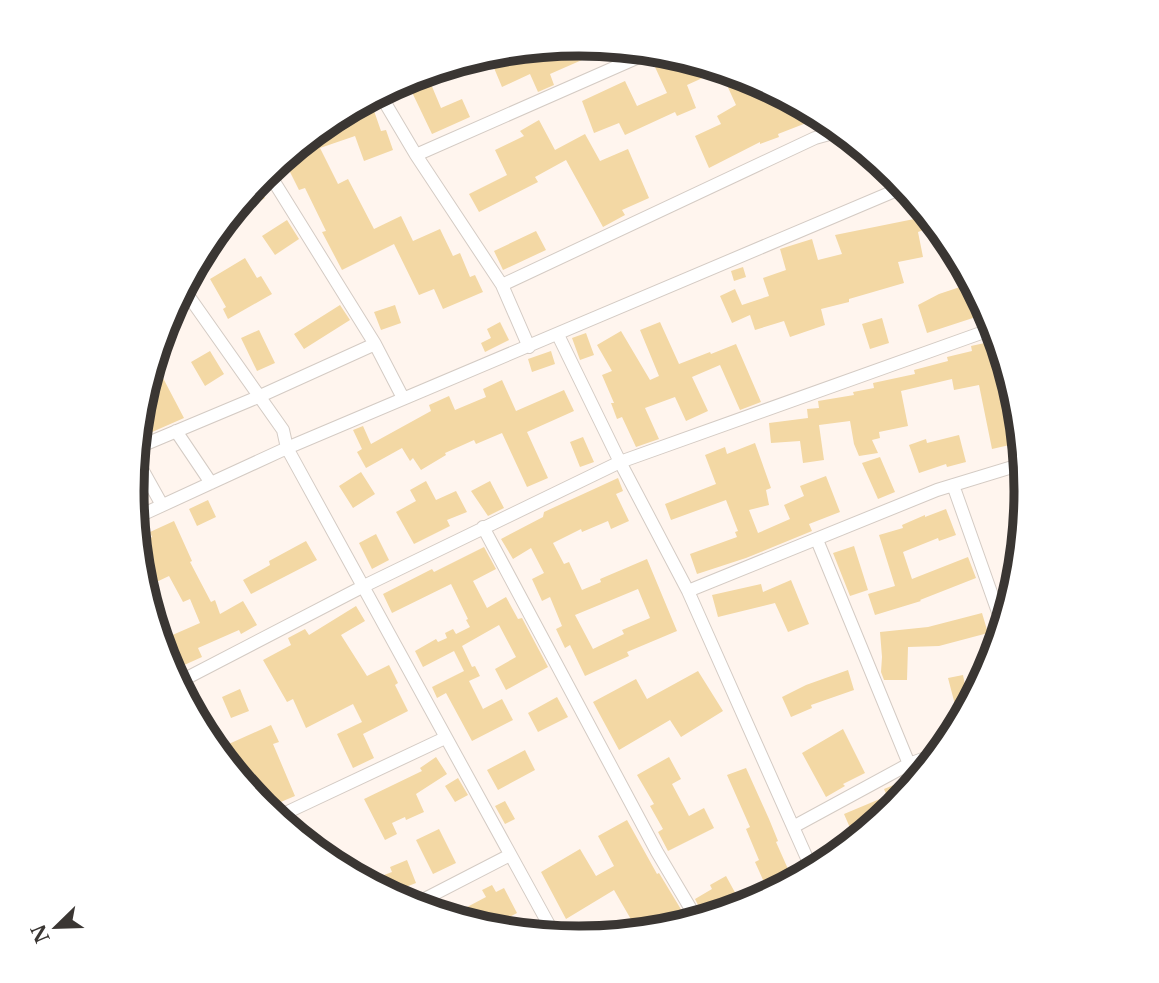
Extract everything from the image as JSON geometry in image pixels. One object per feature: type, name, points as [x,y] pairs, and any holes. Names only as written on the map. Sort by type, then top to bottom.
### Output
[{"type":"street","points":[[416,155],[633,60]]},
{"type":"street","points":[[385,102],[416,155],[502,285],[529,347]]},
{"type":"street","points":[[502,285],[815,138],[828,134]]},
{"type":"street","points":[[274,182],[375,344],[403,398]]},
{"type":"street","points":[[145,513],[403,398],[894,191]]},
{"type":"street","points":[[190,297],[283,430],[287,448],[549,926]]},
{"type":"street","points":[[186,678],[364,586],[620,463],[985,332]]},
{"type":"street","points":[[558,335],[620,463],[688,591],[809,862]]},
{"type":"street","points":[[147,443],[375,344]]},
{"type":"street","points":[[176,431],[211,483]]},
{"type":"street","points":[[688,591],[953,485],[1014,466]]},
{"type":"street","points":[[145,473],[162,505]]},
{"type":"street","points":[[953,485],[998,610]]},
{"type":"street","points":[[483,527],[657,852],[693,912]]},
{"type":"street","points":[[817,540],[909,764]]},
{"type":"street","points":[[286,813],[445,738]]},
{"type":"street","points":[[793,827],[924,759]]},
{"type":"street","points":[[425,899],[510,855]]},
{"type":"building","points":[[590,56],[550,74],[554,85],[538,92],[530,74],[502,87],[494,68],[523,60]]},
{"type":"building","points":[[664,64],[708,76],[687,85],[696,108],[677,116],[675,112],[625,135],[619,123],[594,133],[582,101],[625,81],[637,106],[667,93],[655,67]]},
{"type":"building","points":[[725,81],[772,101],[809,122],[778,134],[779,137],[760,142],[709,168],[695,136],[721,124],[717,116],[736,105]]},
{"type":"building","points":[[430,83],[441,108],[462,99],[470,117],[432,134],[411,90]]},
{"type":"building","points":[[373,108],[381,131],[386,130],[393,150],[364,161],[355,136],[320,148],[338,184],[348,179],[374,229],[401,216],[413,241],[440,229],[453,256],[460,253],[470,277],[475,275],[483,292],[443,309],[434,289],[419,295],[394,244],[342,270],[322,232],[326,231],[305,188],[299,190],[288,168],[338,129]]},
{"type":"building","points":[[539,120],[555,150],[585,134],[600,161],[628,149],[649,198],[622,210],[625,215],[603,227],[566,160],[535,177],[538,182],[479,212],[469,194],[507,175],[495,150],[524,136],[520,131]]},
{"type":"building","points":[[262,194],[265,198],[248,209]]},
{"type":"building","points":[[919,218],[927,229],[918,232],[923,257],[898,262],[904,283],[821,309],[825,325],[790,337],[784,321],[755,330],[750,315],[732,323],[720,296],[735,289],[742,305],[769,296],[763,278],[786,270],[780,249],[812,239],[818,260],[842,254],[835,235]]},
{"type":"building","points":[[287,220],[299,239],[275,255],[262,236]]},
{"type":"building","points":[[536,231],[546,250],[503,270],[494,251]]},
{"type":"building","points":[[245,258],[257,278],[261,276],[272,294],[228,319],[223,309],[226,307],[210,279]]},
{"type":"building","points":[[743,267],[746,277],[734,281],[731,271]]},
{"type":"building","points":[[963,286],[978,316],[927,333],[918,305]]},
{"type":"building","points":[[340,305],[350,320],[304,349],[294,334]]},
{"type":"building","points":[[395,305],[401,323],[381,330],[374,312]]},
{"type":"building","points":[[882,318],[889,343],[870,349],[862,324]]},
{"type":"building","points":[[500,322],[509,340],[485,352],[481,343],[491,338],[487,329]]},
{"type":"building","points":[[660,322],[679,364],[736,344],[761,402],[740,410],[720,365],[692,377],[708,411],[686,421],[675,397],[645,408],[659,439],[636,447],[622,417],[617,419],[611,403],[614,403],[602,375],[612,371],[597,345],[621,331],[650,380],[659,376],[640,330]]},
{"type":"building","points":[[259,330],[275,363],[257,371],[241,338]]},
{"type":"building","points":[[586,333],[594,355],[580,360],[572,338]]},
{"type":"building","points":[[988,342],[1006,404],[1012,444],[992,449],[979,385],[954,390],[952,379],[901,391],[908,426],[879,432],[880,438],[872,440],[878,453],[859,456],[850,421],[819,425],[824,460],[803,463],[800,441],[771,443],[769,423],[808,418],[807,409],[819,408],[818,401],[854,395],[853,392],[874,388],[873,383],[915,374],[914,370],[972,351],[971,346]]},
{"type":"building","points":[[210,351],[224,374],[205,386],[191,362]]},
{"type":"building","points":[[551,351],[555,364],[532,372],[528,359]]},
{"type":"building","points":[[163,378],[184,418],[148,434],[152,407],[159,380]]},
{"type":"building","points":[[502,380],[516,411],[564,390],[574,411],[527,432],[548,478],[527,487],[502,433],[476,444],[474,440],[445,453],[446,455],[421,470],[413,458],[410,461],[402,448],[366,468],[357,452],[362,449],[353,430],[363,426],[371,444],[431,411],[429,405],[449,396],[455,410],[486,397],[483,389]]},
{"type":"building","points":[[959,435],[966,462],[947,467],[946,464],[919,473],[909,445],[926,439],[927,443]]},
{"type":"building","points":[[583,437],[594,462],[580,467],[570,442]]},
{"type":"building","points":[[755,443],[771,488],[766,490],[769,505],[749,510],[758,533],[790,519],[784,505],[804,496],[800,486],[826,476],[840,512],[809,524],[812,531],[746,558],[697,574],[690,554],[737,537],[735,532],[738,531],[726,500],[671,520],[665,504],[716,484],[705,455],[725,447],[727,454]]},
{"type":"building","points":[[880,457],[895,492],[878,499],[862,463]]},
{"type":"building","points":[[361,472],[375,494],[353,508],[339,486]]},
{"type":"building","points":[[618,478],[623,491],[616,494],[629,521],[611,529],[608,521],[582,532],[581,529],[553,543],[564,564],[569,562],[582,590],[601,582],[600,579],[647,559],[677,631],[627,652],[629,656],[585,676],[570,645],[565,648],[556,629],[562,626],[550,597],[542,601],[532,579],[544,573],[531,548],[513,559],[501,539],[543,517],[544,512]],"holes":[[[638,589],[650,618],[622,630],[624,634],[593,649],[575,615]]]},
{"type":"building","points":[[426,481],[436,500],[456,491],[467,512],[447,520],[450,526],[414,544],[396,512],[416,501],[410,490]]},
{"type":"building","points":[[490,481],[504,508],[488,516],[471,491]]},
{"type":"building","points":[[208,500],[216,517],[197,526],[189,509]]},
{"type":"building","points":[[946,509],[956,535],[939,541],[938,538],[903,552],[912,579],[968,557],[976,578],[921,601],[875,615],[868,594],[895,586],[879,535],[903,528],[902,525]]},
{"type":"building","points":[[174,521],[192,561],[190,562],[211,602],[215,600],[220,614],[243,601],[257,625],[241,634],[239,630],[198,648],[202,657],[181,667],[169,636],[200,623],[190,599],[183,602],[169,576],[154,583],[147,539],[152,537],[150,532]]},
{"type":"building","points":[[376,534],[389,560],[372,569],[359,543]]},
{"type":"building","points":[[306,541],[317,560],[251,594],[243,580],[270,565],[269,561]]},
{"type":"building","points":[[854,546],[868,590],[850,596],[833,553]]},
{"type":"building","points":[[484,547],[496,569],[473,581],[487,608],[506,597],[518,619],[522,618],[548,667],[506,690],[495,669],[516,657],[499,625],[462,646],[472,667],[475,666],[480,676],[469,681],[483,709],[502,699],[513,720],[472,741],[446,693],[437,698],[432,687],[464,671],[454,651],[423,667],[415,651],[436,639],[438,642],[447,638],[445,633],[453,629],[456,634],[470,627],[451,584],[392,613],[383,594]]},
{"type":"building","points":[[791,580],[809,624],[788,632],[775,603],[718,617],[712,595],[761,584],[763,592]]},
{"type":"building","points":[[356,606],[365,621],[341,635],[367,676],[389,665],[408,711],[363,734],[374,758],[353,768],[337,734],[362,722],[353,704],[306,728],[293,699],[287,702],[263,660],[291,645],[288,638],[305,629],[309,635]]},
{"type":"building","points":[[982,613],[988,633],[939,646],[908,647],[907,680],[884,680],[881,672],[880,632],[928,627]]},
{"type":"building","points":[[848,670],[854,690],[811,705],[812,708],[791,717],[782,697]]},
{"type":"building","points":[[698,671],[723,711],[681,737],[670,720],[619,750],[593,702],[636,679],[647,699]]},
{"type":"building","points":[[963,675],[966,691],[956,710],[948,678]]},
{"type":"building","points":[[240,689],[249,711],[231,718],[222,697]]},
{"type":"building","points":[[557,697],[568,717],[538,732],[528,713]]},
{"type":"building","points":[[271,725],[279,742],[273,744],[295,796],[277,804],[252,779],[226,745]]},
{"type":"building","points":[[843,729],[865,773],[843,784],[845,786],[826,797],[802,753]]},
{"type":"building","points":[[525,750],[535,770],[498,790],[487,770]]},
{"type":"building","points":[[436,757],[447,774],[416,794],[424,812],[392,823],[397,834],[385,840],[364,799],[422,771],[420,768]]},
{"type":"building","points":[[669,757],[681,779],[672,784],[689,816],[704,808],[714,828],[668,851],[658,832],[663,829],[650,806],[654,804],[637,775]]},
{"type":"building","points":[[746,768],[790,873],[764,882],[755,862],[759,860],[746,829],[750,827],[727,775]]},
{"type":"building","points":[[458,778],[468,795],[455,802],[445,786]]},
{"type":"building","points":[[906,780],[852,832],[844,814],[887,796],[884,789]]},
{"type":"building","points":[[505,801],[515,819],[505,824],[495,806]]},
{"type":"building","points":[[627,820],[657,874],[659,873],[684,914],[661,919],[659,916],[649,921],[633,923],[614,890],[566,919],[541,872],[580,849],[596,876],[614,866],[598,836]]},
{"type":"building","points":[[439,829],[456,863],[433,874],[416,840]]},
{"type":"building","points":[[407,860],[416,883],[401,889],[378,877],[392,872],[390,867]]},
{"type":"building","points":[[726,876],[738,897],[700,910],[695,899],[712,889],[710,885]]},
{"type":"building","points":[[492,885],[496,892],[504,888],[517,913],[503,920],[461,910],[486,897],[482,890]]}]
